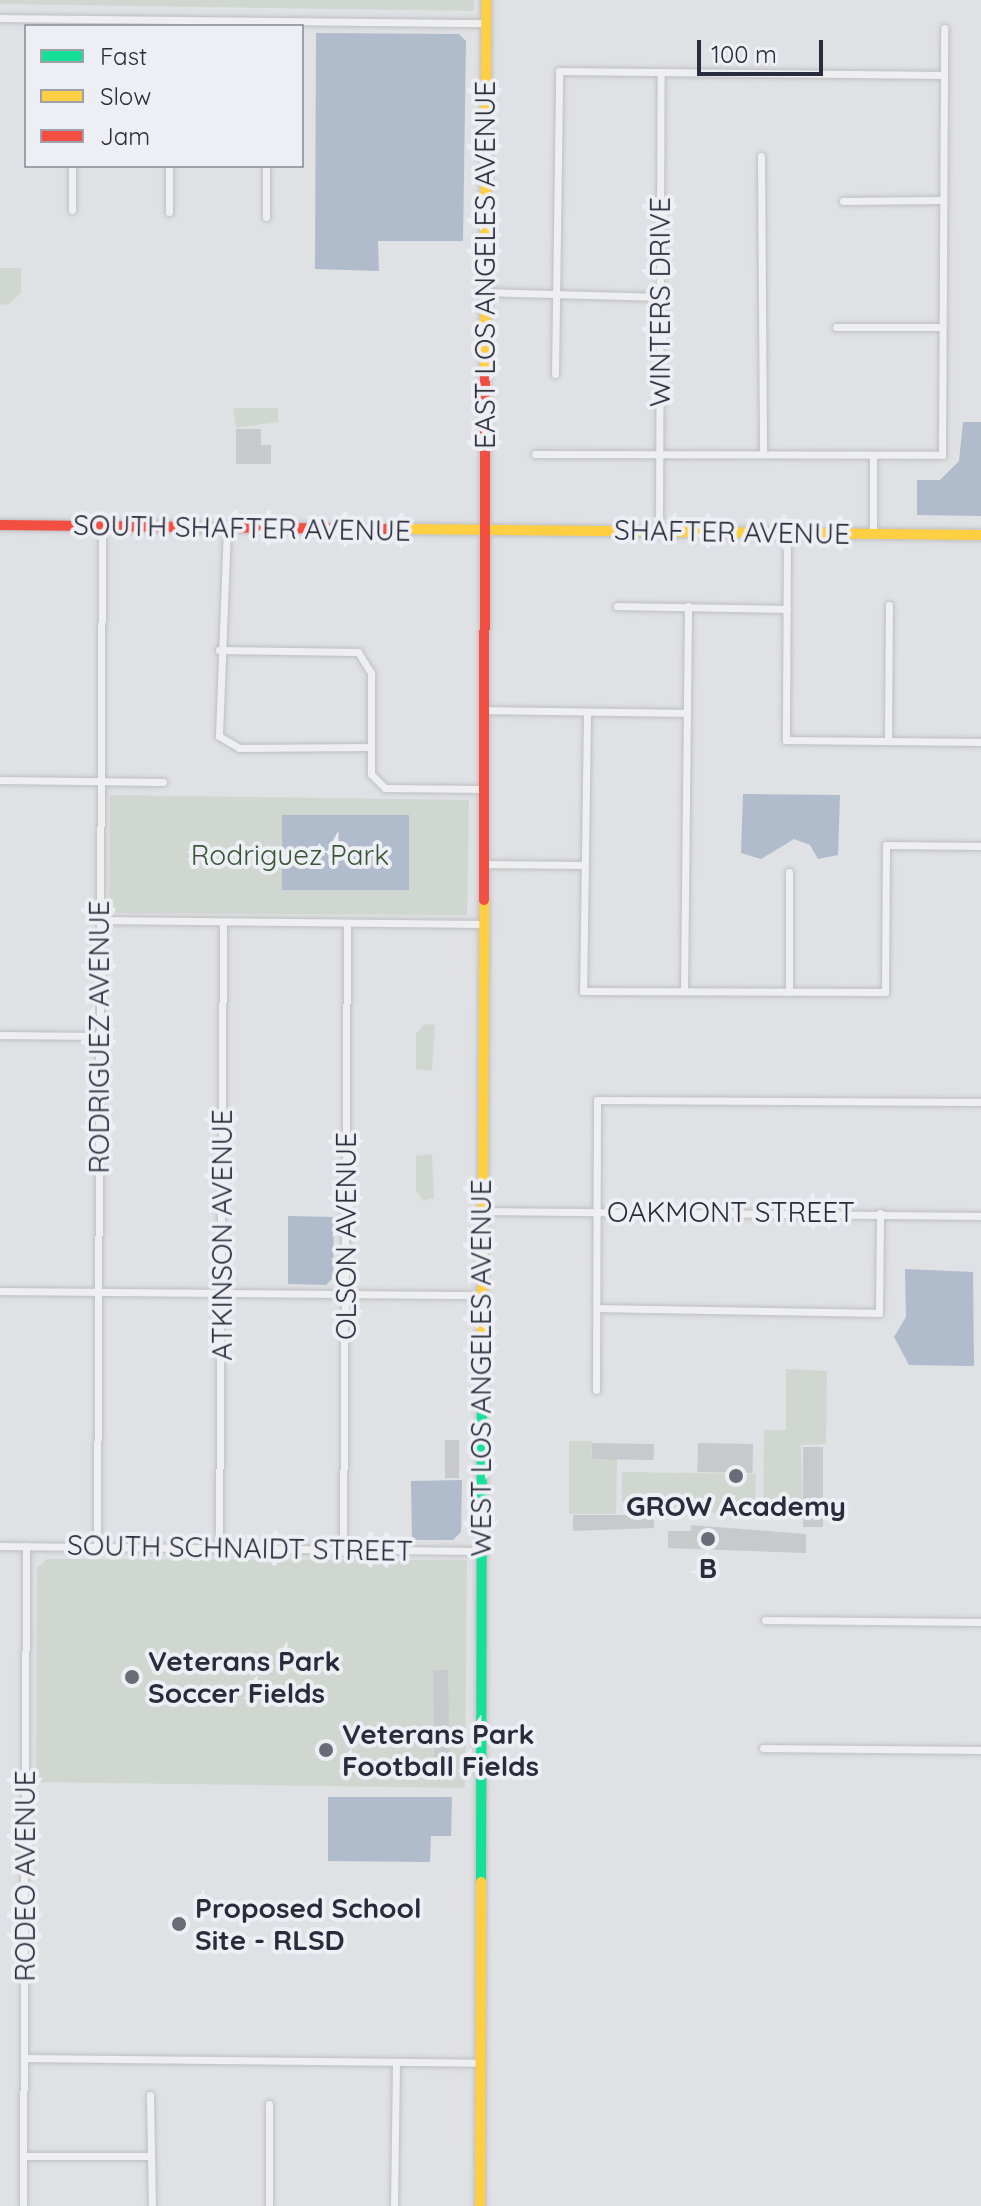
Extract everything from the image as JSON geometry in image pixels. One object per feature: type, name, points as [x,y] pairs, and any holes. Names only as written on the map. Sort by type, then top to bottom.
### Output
[{"type":"street","name":"EAST LOS ANGELES AVENUE","points":[[484,530],[486,0]]},
{"type":"street","points":[[0,18],[169,23],[486,23]]},
{"type":"street","points":[[535,454],[942,455],[944,28]]},
{"type":"street","points":[[555,374],[559,71],[944,75]]},
{"type":"street","name":"WINTERS DRIVE","points":[[659,532],[661,72]]},
{"type":"street","points":[[761,156],[763,454]]},
{"type":"street","points":[[72,168],[72,210]]},
{"type":"street","points":[[169,168],[169,212]]},
{"type":"street","points":[[266,168],[266,217]]},
{"type":"street","points":[[843,201],[943,200]]},
{"type":"street","points":[[485,292],[659,297]]},
{"type":"street","points":[[836,327],[942,327]]},
{"type":"street","points":[[873,455],[873,534]]},
{"type":"street","name":"SOUTH SHAFTER AVENUE","points":[[0,525],[484,530]]},
{"type":"street","name":"RODRIGUEZ AVENUE","points":[[97,1547],[102,527]]},
{"type":"street","points":[[227,527],[219,650],[219,736],[239,748],[371,747]]},
{"type":"street","name":"SHAFTER AVENUE","points":[[484,530],[981,535]]},
{"type":"street","name":"WEST LOS ANGELES AVENUE","points":[[480,2206],[484,530]]},
{"type":"street","points":[[787,533],[786,740],[981,742]]},
{"type":"street","points":[[888,741],[889,605]]},
{"type":"street","points":[[617,606],[787,609]]},
{"type":"street","points":[[684,991],[688,606]]},
{"type":"street","points":[[219,650],[358,652],[371,673],[371,774],[385,788],[483,789]]},
{"type":"street","points":[[483,710],[687,713]]},
{"type":"street","points":[[587,713],[583,991],[885,992],[886,845],[981,846]]},
{"type":"street","points":[[0,780],[163,782]]},
{"type":"street","points":[[483,864],[583,865]]},
{"type":"street","points":[[789,872],[789,992]]},
{"type":"street","points":[[100,920],[482,924]]},
{"type":"street","name":"ATKINSON AVENUE","points":[[219,1548],[223,922]]},
{"type":"street","name":"OLSON AVENUE","points":[[343,1549],[347,923]]},
{"type":"street","points":[[0,1035],[99,1036]]},
{"type":"street","points":[[596,1390],[597,1100],[981,1102]]},
{"type":"street","name":"OAKMONT STREET","points":[[481,1211],[981,1216]]},
{"type":"street","points":[[597,1308],[879,1313],[880,1213]]},
{"type":"street","points":[[0,1291],[481,1295]]},
{"type":"street","name":"SOUTH SCHNAIDT STREET","points":[[0,1546],[480,1551]]},
{"type":"street","name":"RODEO AVENUE","points":[[23,2206],[26,1546]]},
{"type":"street","points":[[765,1620],[981,1622]]},
{"type":"street","points":[[763,1748],[981,1750]]},
{"type":"street","points":[[25,2058],[481,2063]]},
{"type":"street","points":[[394,2206],[396,2062]]},
{"type":"street","points":[[150,2095],[152,2206]]},
{"type":"street","points":[[269,2104],[269,2206]]},
{"type":"street","points":[[24,2156],[151,2156]]},
{"type":"green space","points":[[0,0],[474,0],[474,11],[0,4]]},
{"type":"green space","points":[[0,268],[21,268],[21,293],[9,304],[0,305]]},
{"type":"green space","points":[[233,408],[278,408],[278,422],[236,428]]},
{"type":"green space","name":"Rodriguez Park","points":[[110,795],[469,800],[467,915],[116,913],[109,909]]},
{"type":"green space","points":[[424,1024],[435,1025],[432,1071],[416,1069],[416,1034]]},
{"type":"green space","points":[[432,1154],[434,1198],[423,1201],[416,1191],[416,1156]]},
{"type":"green space","points":[[786,1369],[827,1371],[826,1444],[801,1445],[803,1516],[763,1516],[764,1430],[786,1430]]},
{"type":"green space","points":[[569,1441],[592,1441],[591,1459],[617,1459],[616,1514],[569,1514]]},
{"type":"green space","points":[[622,1472],[756,1474],[755,1502],[746,1513],[659,1512],[658,1503],[622,1503]]},
{"type":"green space","points":[[47,1559],[467,1560],[465,1788],[36,1782],[37,1568]]},
{"type":"water","points":[[316,33],[459,34],[466,41],[463,241],[378,241],[379,271],[315,269]]},
{"type":"water","points":[[963,422],[981,422],[981,516],[917,515],[917,480],[940,480],[959,461]]},
{"type":"water","points":[[743,794],[840,795],[838,855],[818,859],[810,845],[794,839],[761,859],[741,853]]},
{"type":"water","points":[[282,815],[409,815],[409,890],[282,890]]},
{"type":"water","points":[[288,1216],[334,1217],[333,1278],[326,1285],[288,1284]]},
{"type":"water","points":[[905,1269],[973,1272],[974,1366],[909,1365],[894,1337],[906,1317]]},
{"type":"water","points":[[462,1480],[461,1532],[453,1540],[412,1540],[411,1481]]},
{"type":"water","points":[[328,1797],[452,1797],[451,1836],[431,1836],[430,1862],[328,1861]]},
{"type":"building","points":[[236,429],[261,429],[261,445],[271,445],[271,464],[236,464]]},
{"type":"building","points":[[445,1440],[459,1440],[459,1478],[445,1478]]},
{"type":"building","points":[[592,1443],[654,1444],[654,1460],[592,1459]]},
{"type":"building","points":[[698,1443],[753,1444],[752,1473],[697,1472]]},
{"type":"building","points":[[803,1447],[823,1447],[823,1527],[803,1527]]},
{"type":"building","points":[[630,1507],[654,1508],[654,1528],[573,1531],[573,1515],[630,1515]]},
{"type":"building","points":[[691,1525],[806,1534],[806,1553],[668,1548],[668,1531],[691,1531]]},
{"type":"building","points":[[433,1670],[448,1670],[450,1766],[435,1766]]},
{"type":"traffic: fast","points":[[481,1882],[482,1355]]},
{"type":"traffic: slow","points":[[485,376],[486,0]]},
{"type":"traffic: slow","points":[[405,529],[981,535]]},
{"type":"traffic: slow","points":[[482,1355],[484,900]]},
{"type":"traffic: slow","points":[[480,2206],[481,1882]]},
{"type":"traffic: jam","points":[[484,900],[485,376]]},
{"type":"traffic: jam","points":[[0,525],[405,529]]},
{"type":"place","name":"GROW Academy","points":[[736,1476]]},
{"type":"place","name":"B","points":[[708,1539]]},
{"type":"place","name":"Veterans Park Soccer Fields","points":[[132,1677]]},
{"type":"place","name":"Veterans Park Football Fields","points":[[326,1750]]},
{"type":"place","name":"Proposed School Site - RLSD","points":[[179,1924]]}]
